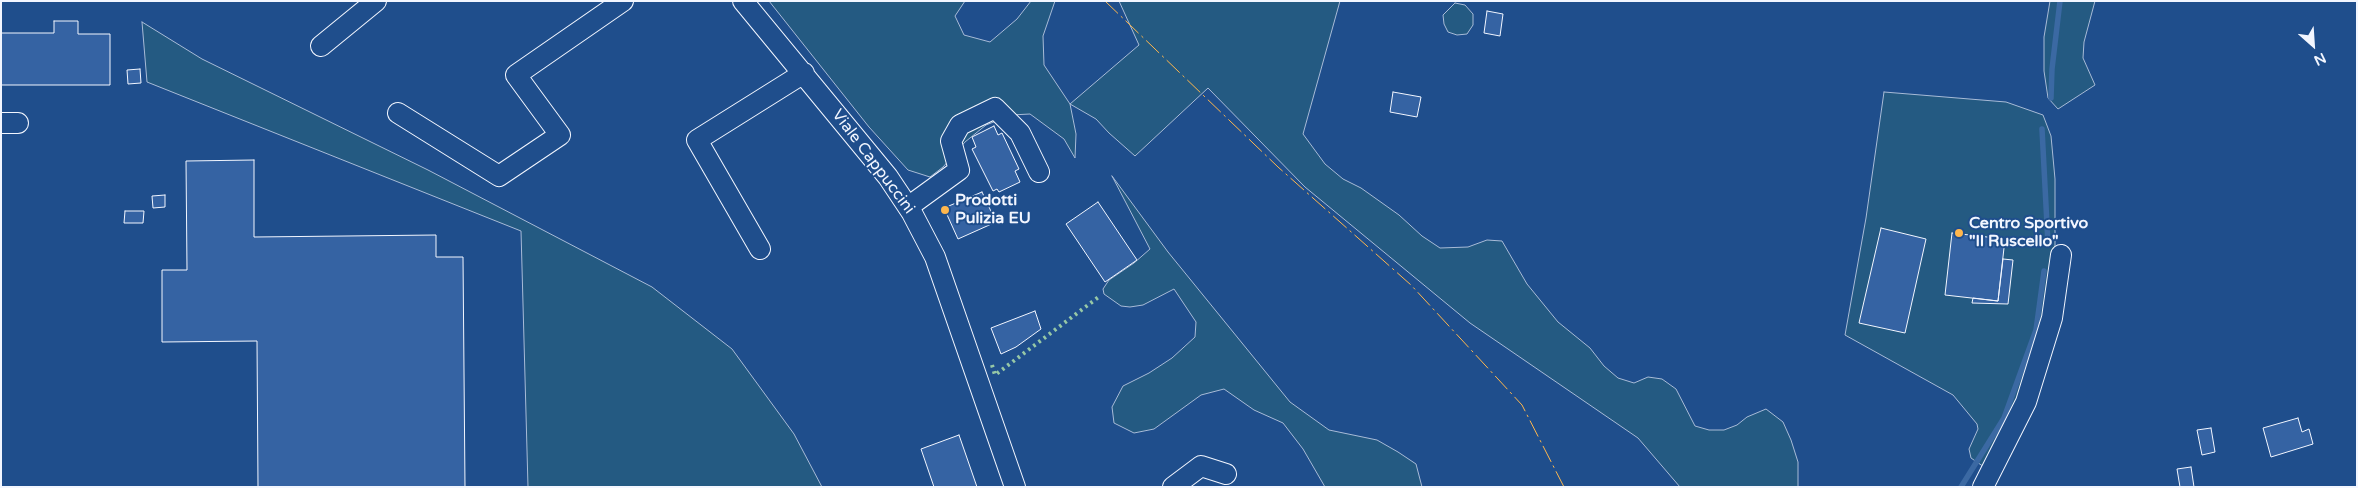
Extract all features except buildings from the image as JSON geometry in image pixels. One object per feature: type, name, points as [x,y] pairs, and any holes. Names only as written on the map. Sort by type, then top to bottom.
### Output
[{"type":"street","points":[[321,46],[376,1]]},
{"type":"street","points":[[398,113],[499,176],[560,135],[516,75],[623,1]]},
{"type":"street","name":"Viale Cappuccini","points":[[743,1],[888,177],[908,207],[935,257],[1015,487]]},
{"type":"street","points":[[760,249],[697,140],[804,74]]},
{"type":"street","points":[[908,207],[959,170],[951,141],[960,125],[995,108],[1020,134],[1039,172]]},
{"type":"street","points":[[1983,487],[2026,402],[2052,318],[2061,254]]},
{"type":"street","points":[[1173,487],[1201,466],[1226,474]]},
{"type":"shaded area","points":[[769,1],[965,1],[955,16],[964,35],[990,42],[1017,19],[1031,1],[1055,1],[1043,36],[1044,65],[1070,104],[1076,134],[1075,158],[1064,139],[1030,114],[1011,115],[986,125],[965,142],[943,167],[930,177],[908,170],[869,127]]},
{"type":"shaded area","points":[[1119,1],[1340,1],[1303,134],[1325,164],[1343,179],[1361,188],[1399,215],[1422,236],[1440,248],[1468,247],[1487,240],[1502,241],[1527,284],[1558,322],[1590,348],[1604,366],[1618,378],[1634,383],[1648,377],[1662,379],[1676,389],[1695,426],[1709,430],[1724,430],[1766,409],[1783,422],[1791,440],[1798,462],[1798,487],[1680,487],[1638,438],[1470,323],[1305,187],[1208,88],[1135,156],[1096,119],[1070,104],[1139,45]]},
{"type":"shaded area","points":[[2050,1],[2095,1],[2084,42],[2083,58],[2095,85],[2058,109],[2048,98],[2044,71],[2044,37]]},
{"type":"shaded area","points":[[1455,3],[1465,5],[1473,14],[1473,25],[1467,34],[1457,35],[1448,32],[1444,24],[1443,15]]},
{"type":"shaded area","points":[[142,22],[202,59],[428,170],[652,287],[732,349],[794,434],[822,487],[528,487],[521,231],[147,82]]},
{"type":"shaded area","name":"Centro Sportivo \"Il Ruscello\"","points":[[1884,92],[2006,102],[2043,115],[2051,136],[2055,179],[2055,249],[2047,318],[2020,401],[1987,469],[1971,458],[1969,449],[1978,429],[1977,424],[1953,395],[1845,335],[1866,218]]},
{"type":"shaded area","points":[[1112,176],[1168,252],[1290,402],[1329,430],[1377,440],[1398,452],[1416,464],[1422,487],[1325,487],[1303,449],[1283,423],[1254,410],[1224,389],[1201,395],[1154,429],[1134,433],[1114,423],[1112,407],[1123,386],[1149,373],[1172,358],[1195,337],[1196,322],[1174,289],[1143,305],[1130,307],[1121,306],[1104,294],[1103,289],[1109,280],[1134,263],[1150,249]]},
{"type":"waterway","points":[[2051,98],[2052,69],[2060,1]]},
{"type":"waterway","points":[[2042,129],[2048,244]]},
{"type":"waterway","points":[[1961,487],[2004,418],[2036,330],[2044,271]]},
{"type":"hedge","points":[[992,365],[995,375],[1100,296]]},
{"type":"power","points":[[1105,1],[1278,167],[1411,285],[1522,405],[1564,487]]},
{"type":"place","name":"Prodotti Pulizia EU","points":[[945,210]]},
{"type":"place","name":"Centro Sportivo \"Il Ruscello\"","points":[[1959,233]]}]
